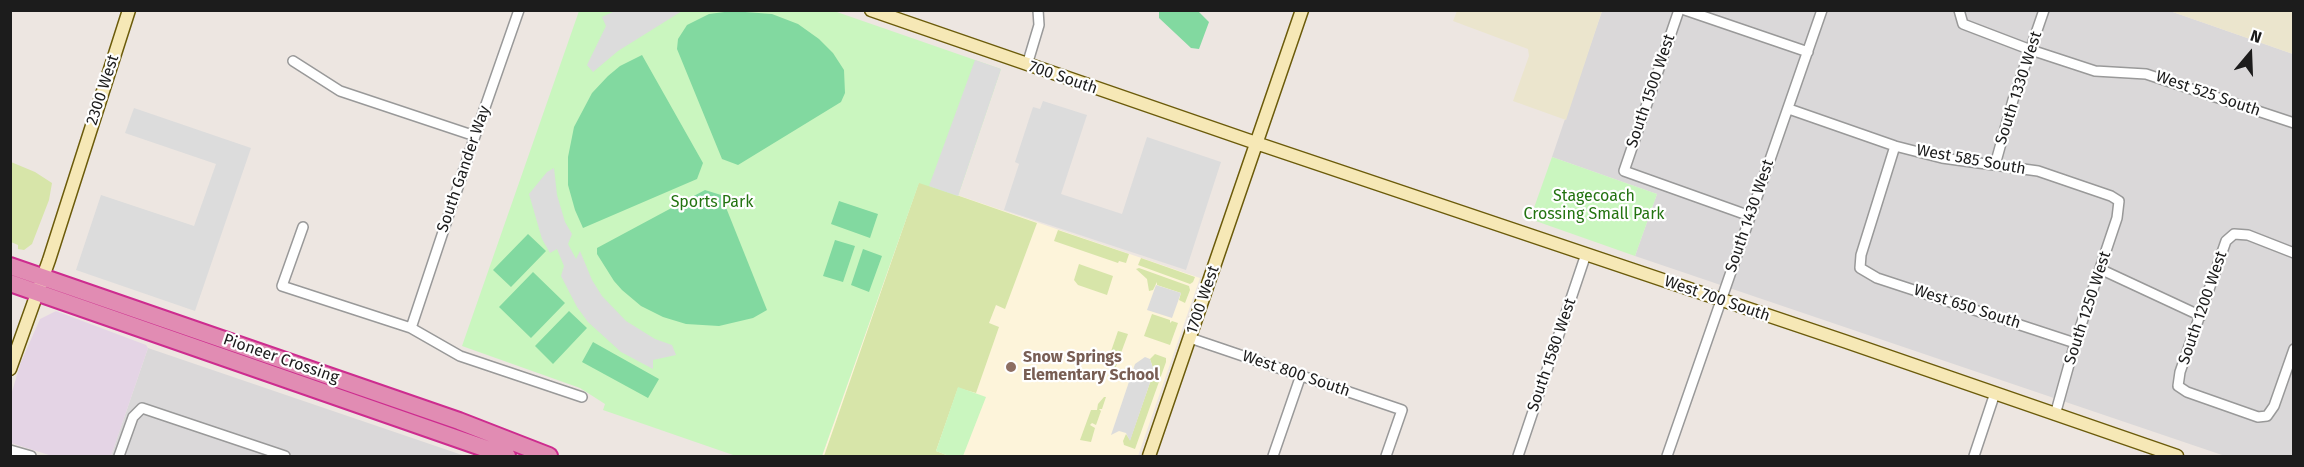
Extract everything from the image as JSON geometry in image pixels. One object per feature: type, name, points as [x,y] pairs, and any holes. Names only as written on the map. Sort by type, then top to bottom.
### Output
[{"type":"highway","name":"Pioneer Crossing","points":[[10,266],[40,285],[507,456]]},
{"type":"highway","name":"Pioneer Crossing","points":[[10,283],[40,285],[459,421],[549,456]]},
{"type":"street","name":"2300 West","points":[[10,369],[40,285],[129,10]]},
{"type":"street","name":"South Gander Way","points":[[411,328],[519,10]]},
{"type":"street","name":"700 South","points":[[871,10],[1256,143]]},
{"type":"street","points":[[1027,65],[1039,25],[1038,10]]},
{"type":"street","name":"1700 West","points":[[1149,456],[1302,10]]},
{"type":"street","name":"South 1500 West","points":[[1679,10],[1624,171],[1750,216]]},
{"type":"street","points":[[1685,10],[1808,52]]},
{"type":"street","name":"South 1430 West","points":[[1667,456],[1822,10]]},
{"type":"street","name":"West 525 South","points":[[1959,10],[1963,24],[2031,50],[2095,71],[2146,74],[2294,123]]},
{"type":"street","name":"South 1330 West","points":[[1995,165],[2004,128],[2044,10]]},
{"type":"street","points":[[293,61],[340,91],[475,136]]},
{"type":"street","name":"West 585 South","points":[[1789,108],[1895,146],[1942,159],[2038,171],[2120,201]]},
{"type":"street","name":"West 700 South","points":[[1256,143],[1995,393],[2171,455]]},
{"type":"street","name":"West 650 South","points":[[1895,146],[1861,255],[1860,268],[1877,278],[2075,343]]},
{"type":"street","name":"South 1250 West","points":[[2055,415],[2120,201]]},
{"type":"street","points":[[303,227],[282,286],[411,328],[460,356],[582,398]]},
{"type":"street","name":"South 1200 West","points":[[2294,253],[2248,235],[2234,234],[2226,241],[2180,372],[2178,386],[2187,392],[2258,417],[2267,416],[2274,406],[2294,349]]},
{"type":"street","name":"South 1580 West","points":[[1518,456],[1586,254]]},
{"type":"street","points":[[2100,269],[2201,316]]},
{"type":"street","name":"West 800 South","points":[[1190,338],[1402,411],[1386,456]]},
{"type":"street","points":[[1273,456],[1301,375]]},
{"type":"street","points":[[1974,456],[1995,393]]},
{"type":"street","points":[[119,456],[133,417],[137,411],[146,409],[285,456]]},
{"type":"street","points":[[10,450],[31,456]]},
{"type":"shaded area","points":[[615,11],[682,11],[618,51],[593,72],[587,65],[606,26],[602,17]]},
{"type":"shaded area","points":[[1457,11],[1602,11],[1566,120],[1513,101],[1529,56],[1528,49],[1453,21]]},
{"type":"shaded area","points":[[1602,11],[2170,11],[2293,54],[2293,456],[2225,456],[1635,256],[1657,194],[1552,157]]},
{"type":"shaded area","points":[[2170,11],[2293,11],[2293,54]]},
{"type":"shaded area","points":[[975,60],[1001,69],[958,196],[929,186]]},
{"type":"shaded area","points":[[1043,101],[1087,115],[1061,194],[1122,214],[1147,137],[1221,162],[1186,270],[1004,210],[1019,164],[1015,162],[1033,107],[1040,109]]},
{"type":"shaded area","points":[[134,108],[251,148],[195,311],[76,270],[101,195],[194,226],[216,164],[125,133]]},
{"type":"shaded area","points":[[554,168],[557,195],[565,222],[572,234],[568,244],[576,259],[580,251],[592,280],[602,296],[626,321],[655,339],[672,345],[676,355],[653,360],[653,369],[621,352],[588,322],[577,307],[561,276],[564,266],[557,249],[550,253],[542,239],[529,194],[547,172]]},
{"type":"shaded area","name":"Snow Springs Elementary School","points":[[919,182],[1200,278],[1138,456],[822,456]]},
{"type":"shaded area","points":[[1156,285],[1181,293],[1172,318],[1147,310]]},
{"type":"shaded area","points":[[56,311],[146,345],[148,348],[111,456],[52,456],[11,443],[11,395],[21,362],[40,319]]},
{"type":"shaded area","points":[[148,348],[465,456],[111,456]]},
{"type":"shaded area","points":[[1145,357],[1150,359],[1154,371],[1130,441],[1126,433],[1119,431],[1111,435],[1135,364]]},
{"type":"green space","points":[[1159,10],[1198,11],[1209,22],[1199,49],[1191,48],[1159,18]]},
{"type":"green space","name":"Sports Park","points":[[579,11],[834,11],[1001,69],[958,196],[919,183],[822,456],[736,456],[603,410],[605,404],[580,388],[462,346]]},
{"type":"green space","points":[[732,11],[772,14],[798,24],[819,39],[833,53],[844,70],[845,93],[841,102],[738,165],[722,159],[677,49],[678,39],[687,25],[709,14]]},
{"type":"green space","points":[[642,55],[703,163],[697,179],[583,228],[568,185],[568,157],[574,127],[592,93],[608,76],[620,66]]},
{"type":"green space","name":"Stagecoach Crossing Small Park","points":[[1552,157],[1657,194],[1635,256],[1530,219]]},
{"type":"green space","points":[[11,162],[35,172],[52,183],[49,200],[32,244],[24,250],[18,249],[18,245],[11,242]]},
{"type":"green space","points":[[919,182],[1037,223],[1005,309],[996,305],[989,323],[999,327],[976,393],[958,388],[936,451],[949,456],[824,456]]},
{"type":"green space","points":[[705,190],[721,195],[767,310],[753,318],[719,326],[686,324],[663,317],[641,306],[614,281],[597,254],[597,248]]},
{"type":"green space","points":[[839,201],[878,214],[870,238],[831,224]]},
{"type":"green space","points":[[1058,230],[1129,254],[1126,263],[1119,261],[1118,263],[1054,241]]},
{"type":"green space","points":[[528,234],[546,251],[511,287],[493,270]]},
{"type":"green space","points":[[835,240],[855,246],[843,282],[823,276]]},
{"type":"green space","points":[[863,249],[882,256],[869,292],[851,285]]},
{"type":"green space","points":[[1141,258],[1195,277],[1193,282],[1190,284],[1138,265]]},
{"type":"green space","points":[[1079,264],[1113,276],[1107,295],[1078,285],[1074,280]]},
{"type":"green space","points":[[1139,268],[1189,286],[1190,290],[1185,303],[1179,300],[1181,293],[1157,285],[1157,282],[1153,290],[1149,291],[1147,279],[1136,269]]},
{"type":"green space","points":[[533,272],[565,303],[531,338],[499,307]]},
{"type":"green space","points":[[569,311],[587,328],[553,364],[535,346]]},
{"type":"green space","points":[[1152,314],[1170,320],[1170,323],[1172,321],[1178,323],[1170,345],[1144,336]]},
{"type":"green space","points":[[1118,331],[1128,334],[1111,380],[1110,370],[1114,364],[1108,360]]},
{"type":"green space","points":[[593,342],[659,379],[648,398],[582,362]]},
{"type":"green space","points":[[1155,354],[1166,358],[1166,362],[1135,449],[1124,445],[1123,441],[1126,434],[1130,440],[1154,371],[1150,359]]},
{"type":"green space","points":[[958,387],[986,397],[963,456],[949,456],[936,451]]},
{"type":"green space","points":[[1106,397],[1102,409],[1099,409],[1101,411],[1096,425],[1092,423],[1090,425],[1095,428],[1091,442],[1080,440],[1091,410],[1097,410],[1098,404]]},
{"type":"place","name":"Snow Springs Elementary School","points":[[1011,367]]}]
